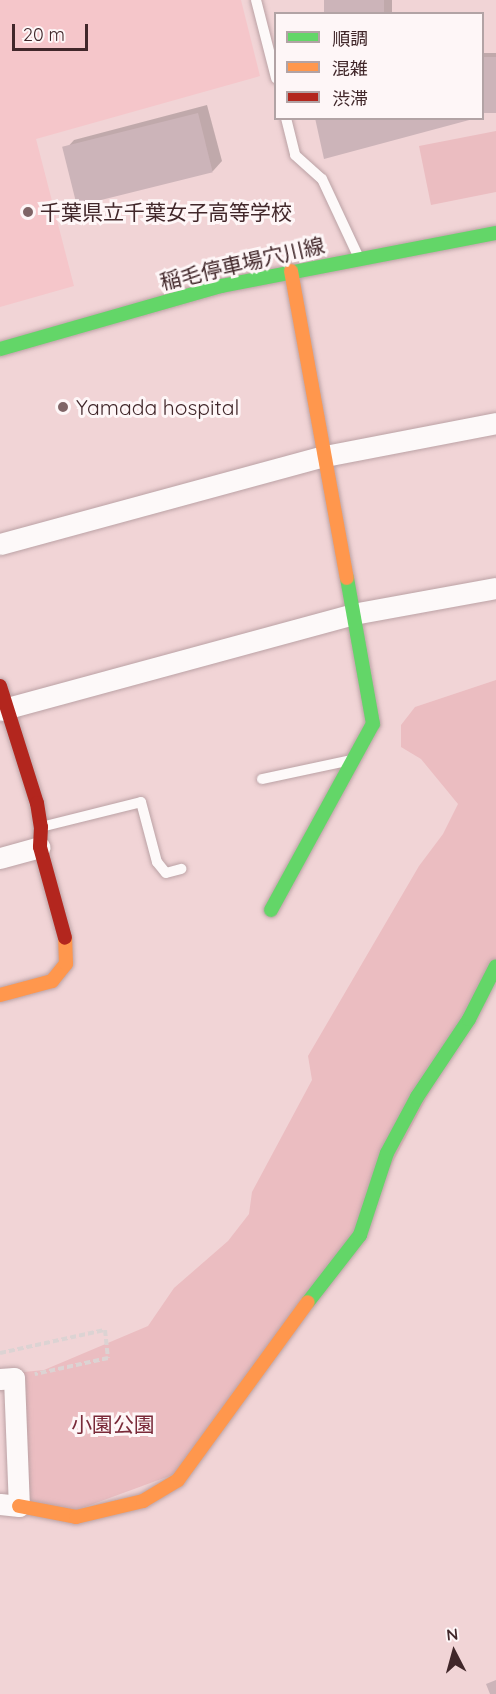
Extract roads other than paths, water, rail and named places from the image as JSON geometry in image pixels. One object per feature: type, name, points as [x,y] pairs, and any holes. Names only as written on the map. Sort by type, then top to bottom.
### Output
[{"type":"street","name":"稲毛停車場穴川線","points":[[0,349],[221,286],[496,233]]},
{"type":"street","points":[[271,910],[373,724],[291,272]]},
{"type":"street","points":[[0,544],[325,456],[496,423]]},
{"type":"street","points":[[3,709],[353,614],[496,588]]},
{"type":"street","points":[[0,686],[3,709],[37,803],[40,837],[66,942],[66,964],[52,981],[0,995]]},
{"type":"street","points":[[0,858],[40,837]]},
{"type":"street","points":[[7,1379],[9,1505],[76,1517],[143,1501],[178,1480],[288,1327],[341,1263],[360,1235],[387,1153],[417,1097],[469,1019],[496,966]]},
{"type":"lane","points":[[256,0],[274,70]]},
{"type":"lane","points":[[286,120],[295,155],[322,179],[360,259]]},
{"type":"lane","points":[[262,779],[353,760]]},
{"type":"lane","points":[[40,837],[141,802],[157,862],[166,873],[181,869]]},
{"type":"place","name":"千葉県立千葉女子高等学校","points":[[28,212]]},
{"type":"place","name":"Yamada hospital","points":[[63,407]]},
{"type":"park label","name":"小園公園","points":[[113,1424]]}]
